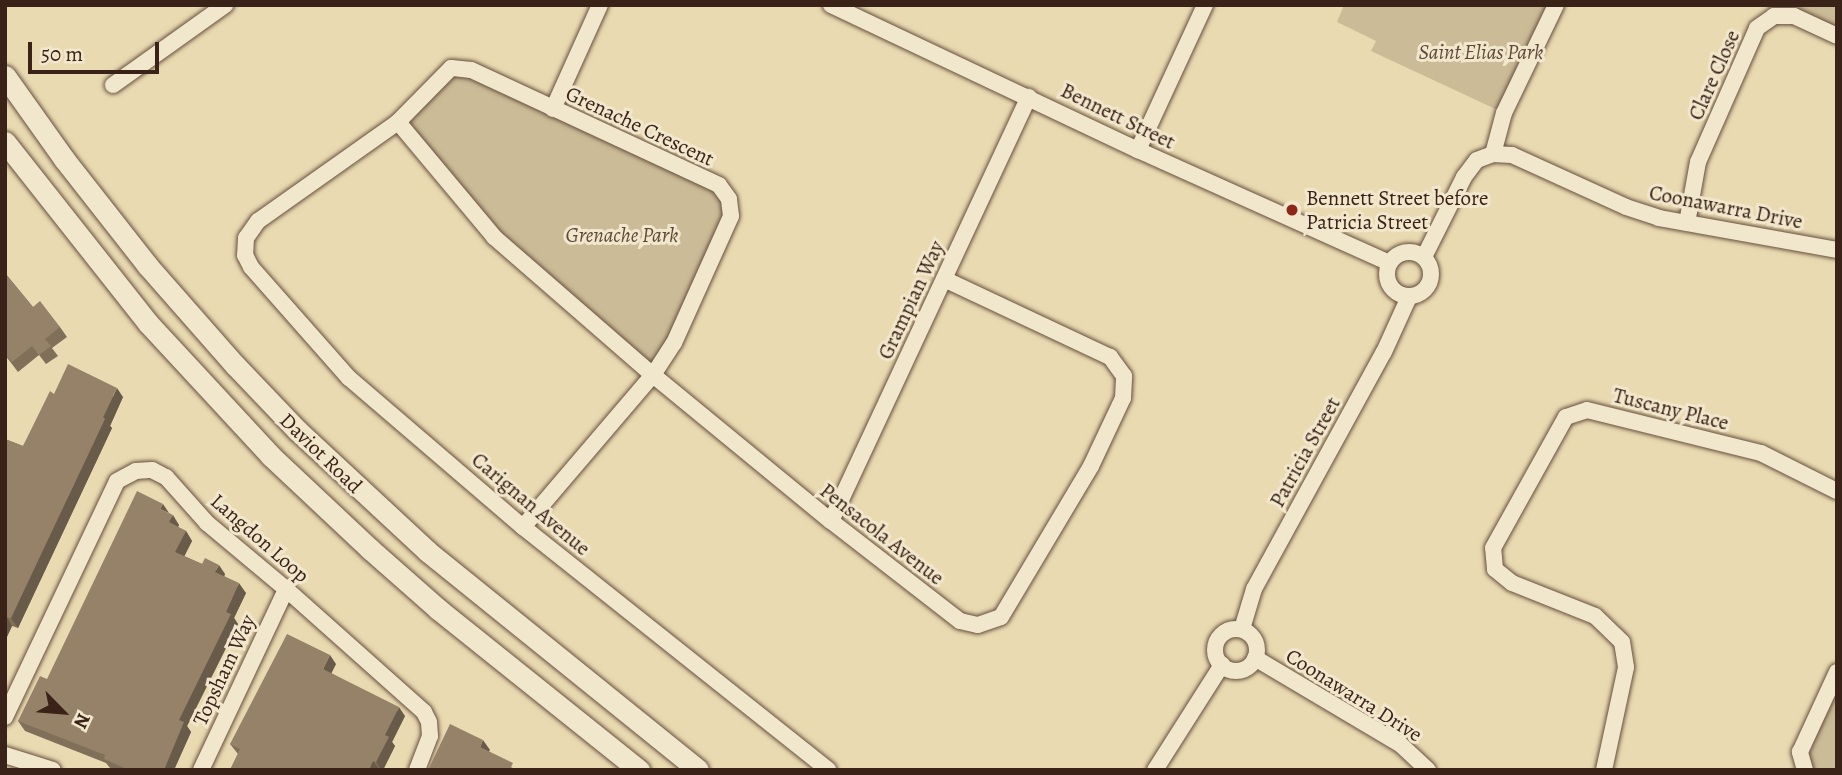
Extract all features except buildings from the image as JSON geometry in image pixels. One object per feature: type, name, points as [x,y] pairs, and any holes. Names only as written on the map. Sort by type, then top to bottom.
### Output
[{"type":"street","points":[[113,85],[225,5]]},
{"type":"street","points":[[553,109],[600,5]]},
{"type":"street","name":"Bennett Street","points":[[831,5],[1138,150],[1389,263]]},
{"type":"street","points":[[1138,150],[1205,5]]},
{"type":"street","points":[[1424,257],[1464,177],[1477,160],[1493,154],[1504,113],[1556,5]]},
{"type":"street","name":"Clare Close","points":[[1687,223],[1698,162],[1757,28],[1774,16],[1794,16],[1837,36]]},
{"type":"street","name":"Grenache Crescent","points":[[246,239],[258,221],[398,122],[451,68],[471,70],[719,185],[729,199],[731,216],[674,343],[653,375],[523,527]]},
{"type":"street","name":"Daviot Road","points":[[5,76],[78,177],[147,265],[289,422],[427,551],[698,770]]},
{"type":"street","name":"Grampian Way","points":[[831,521],[1029,97]]},
{"type":"street","name":"Pensacola Avenue","points":[[398,122],[494,237],[653,375],[831,521],[960,621],[978,625],[1000,617],[1091,466],[1123,398],[1124,376],[1110,357],[944,279]]},
{"type":"street","name":"Daviot Road","points":[[5,142],[148,323],[271,456],[404,579],[639,770]]},
{"type":"street","name":"Coonawarra Drive","points":[[1493,154],[1512,155],[1626,207],[1687,223],[1837,250]]},
{"type":"street","name":"Carignan Avenue","points":[[246,239],[245,255],[251,267],[349,378],[523,527],[828,770]]},
{"type":"street","points":[[1402,253],[1417,253],[1429,264],[1431,279],[1423,292],[1409,297],[1394,292],[1389,286],[1386,270],[1389,263],[1402,253]]},
{"type":"street","name":"Patricia Street","points":[[1242,629],[1254,589],[1384,352],[1409,297]]},
{"type":"street","name":"Tuscany Place","points":[[1604,770],[1626,667],[1622,642],[1595,616],[1512,583],[1495,569],[1493,548],[1566,417],[1587,410],[1761,453],[1837,491]]},
{"type":"street","name":"Langdon Loop","points":[[5,717],[117,481],[136,471],[152,470],[166,477],[207,523],[286,589],[424,712],[429,722],[430,736],[417,770]]},
{"type":"street","name":"Topsham Way","points":[[201,770],[286,589]]},
{"type":"street","points":[[1242,629],[1255,640],[1255,658],[1244,669],[1228,669],[1222,665],[1215,651],[1216,643],[1227,631],[1242,629]]},
{"type":"street","name":"Coonawarra Drive","points":[[1255,658],[1399,744],[1419,766]]},
{"type":"street","points":[[1155,770],[1222,665]]},
{"type":"street","points":[[1805,770],[1800,752],[1837,672]]},
{"type":"street","points":[[5,755],[53,770]]},
{"type":"green space","name":"Saint Elias Park","points":[[1344,5],[1556,5],[1504,113],[1371,51],[1376,41],[1337,22]]},
{"type":"green space","points":[[1762,5],[1837,5],[1837,39]]},
{"type":"green space","name":"Grenache Park","points":[[451,68],[719,185],[731,216],[653,375],[494,237],[398,122]]},
{"type":"green space","points":[[1837,675],[1837,770],[1805,770],[1803,749]]},
{"type":"place","name":"Bennett Street before Patricia Street","points":[[1292,210]]}]
